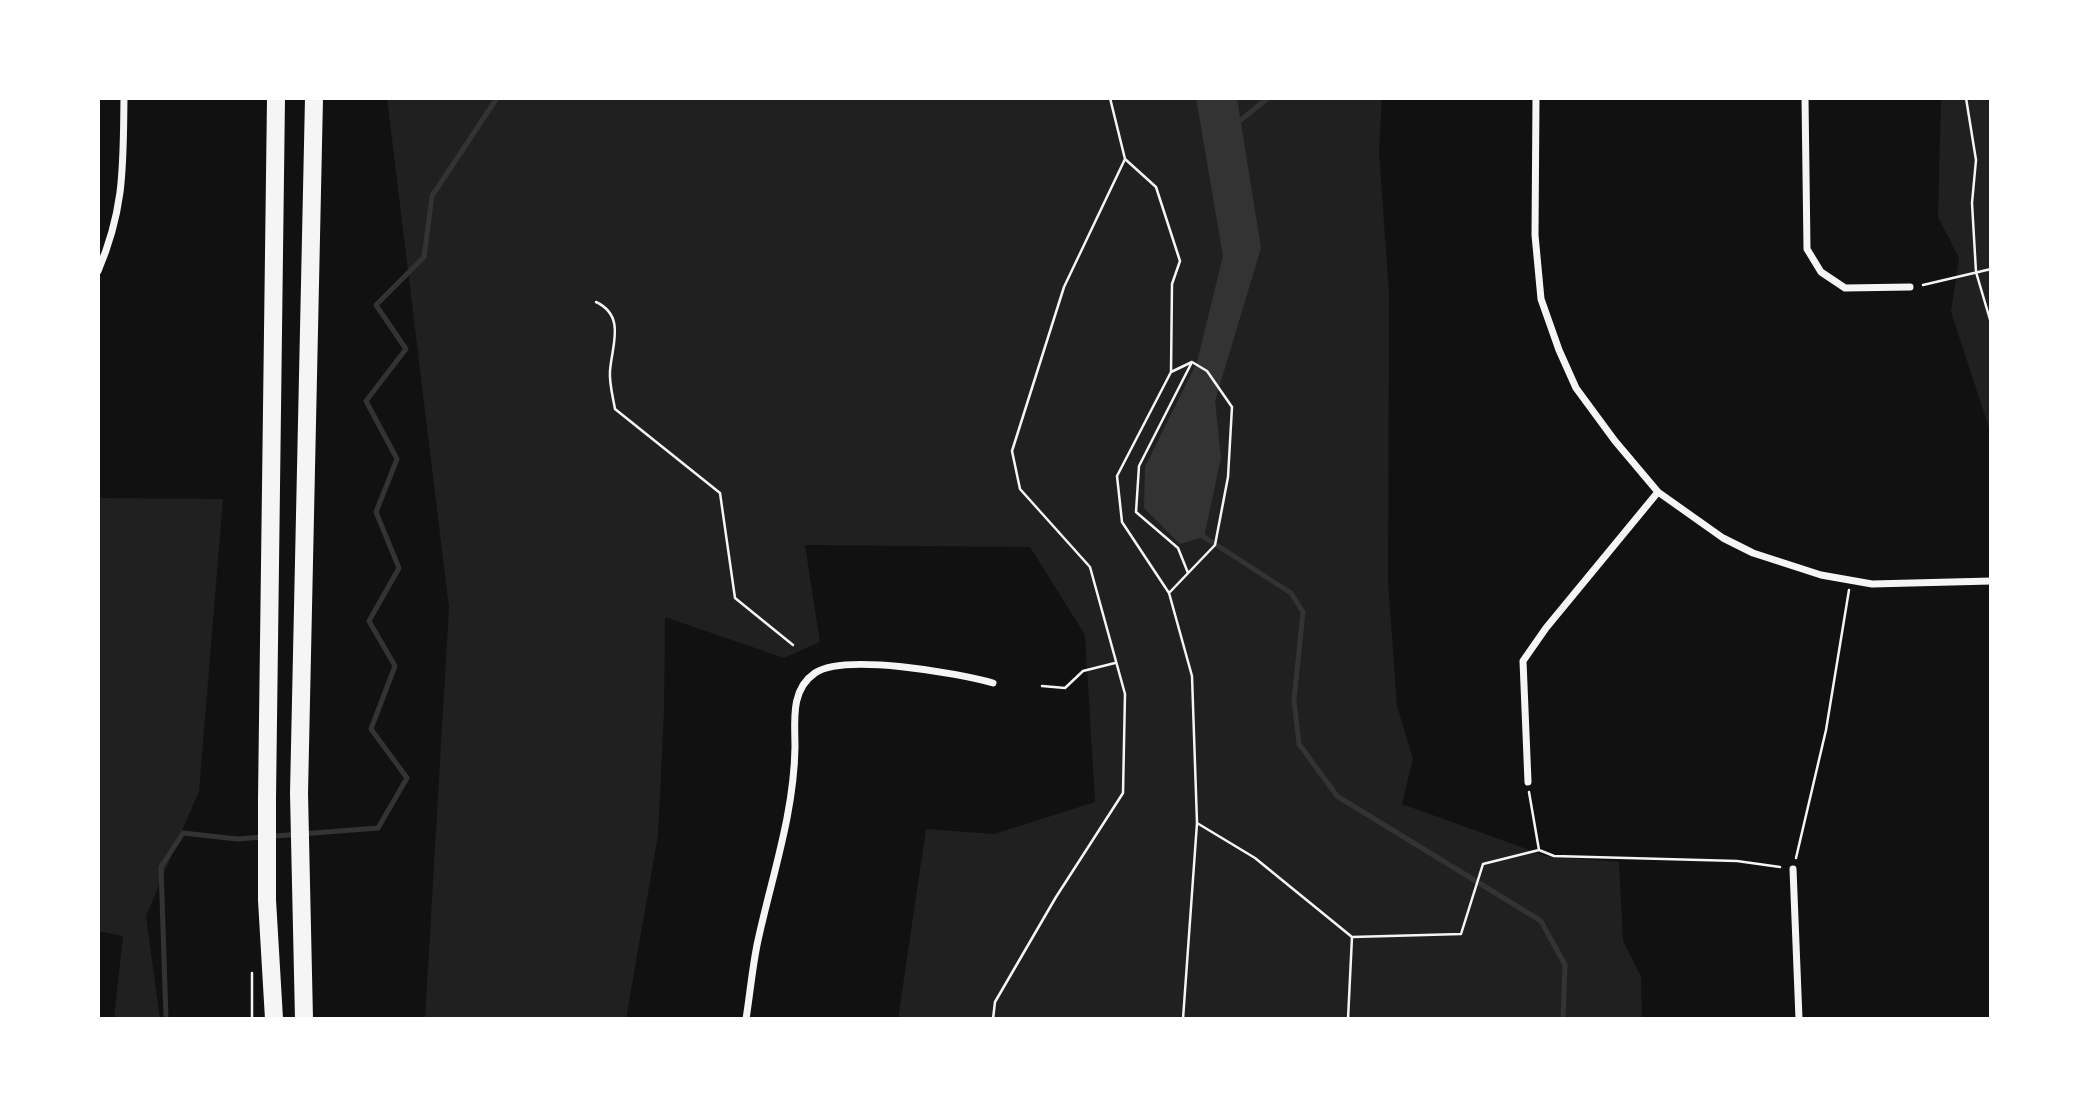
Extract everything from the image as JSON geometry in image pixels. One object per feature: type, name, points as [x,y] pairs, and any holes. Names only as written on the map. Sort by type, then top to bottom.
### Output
[{"type":"main road","points":[[274,1019],[267,900],[267,798],[276,98]]},
{"type":"main road","points":[[304,1019],[299,793],[314,98]]},
{"type":"street","points":[[98,271],[121,201],[124,98]]},
{"type":"street","points":[[1536,98],[1535,235],[1541,299],[1576,388],[1615,441],[1658,492],[1723,538],[1753,553],[1821,575],[1872,584],[1991,582]]},
{"type":"street","points":[[1805,98],[1807,248],[1821,272],[1845,288],[1910,288]]},
{"type":"street","points":[[1528,782],[1523,661],[1546,628],[1658,492]]},
{"type":"street","points":[[746,1019],[757,947],[792,797],[795,778],[796,705],[804,684],[814,674],[835,666],[909,667],[959,674],[993,683]]},
{"type":"street","points":[[1793,869],[1799,1019]]},
{"type":"path","points":[[1110,98],[1125,159],[1156,187],[1180,261],[1172,284],[1171,372],[1116,476],[1122,522],[1169,593],[1192,676],[1197,824],[1183,1019]]},
{"type":"path","points":[[1966,98],[1976,160],[1972,203],[1976,272],[1991,323]]},
{"type":"path","points":[[993,1019],[995,1002],[1056,897],[1123,793],[1125,694],[1090,567],[1020,489],[1012,451],[1065,287],[1125,159]]},
{"type":"path","points":[[1910,288],[1991,269]]},
{"type":"path","points":[[596,302],[606,307],[616,326],[610,374],[615,409],[720,493],[735,598],[793,645]]},
{"type":"path","points":[[1171,372],[1192,362]]},
{"type":"path","points":[[1169,593],[1215,545],[1228,477],[1232,407],[1207,370],[1192,362]]},
{"type":"path","points":[[1188,573],[1178,548],[1136,512],[1139,466],[1192,362]]},
{"type":"path","points":[[1197,824],[1255,858],[1352,937],[1461,934],[1483,864],[1539,850],[1554,856],[1737,861],[1793,869],[1826,730],[1851,580]]},
{"type":"path","points":[[1042,686],[1065,688],[1083,671],[1116,663]]},
{"type":"path","points":[[1528,782],[1539,850]]},
{"type":"path","points":[[1348,1019],[1352,937]]},
{"type":"shaded area","points":[[387,98],[1382,98],[1379,151],[1389,294],[1388,582],[1397,706],[1413,759],[1402,804],[1546,856],[1619,862],[1623,941],[1641,977],[1642,1019],[898,1019],[926,829],[994,834],[1095,802],[1085,635],[1030,547],[805,545],[820,642],[784,658],[665,617],[658,835],[626,1019],[425,1019],[449,608]]},
{"type":"shaded area","points":[[1196,98],[1237,98],[1261,248],[1215,401],[1221,458],[1204,537],[1180,544],[1144,508],[1145,467],[1197,362],[1223,256]]},
{"type":"shaded area","points":[[1941,98],[1991,98],[1991,434],[1951,312],[1959,258],[1938,217]]},
{"type":"shaded area","points":[[100,498],[223,499],[199,791],[146,916],[160,1019],[114,1019],[123,936],[98,931]]},
{"type":"waterway","points":[[166,1019],[161,867],[183,833],[237,839],[378,828],[407,778],[371,729],[395,666],[369,621],[399,568],[376,512],[397,459],[366,401],[406,349],[376,305],[424,257],[432,196],[497,98]]},
{"type":"waterway","points":[[1235,122],[1268,98]]},
{"type":"waterway","points":[[1204,537],[1291,593],[1303,612],[1294,700],[1299,744],[1337,796],[1541,921],[1565,965],[1563,1019]]}]
